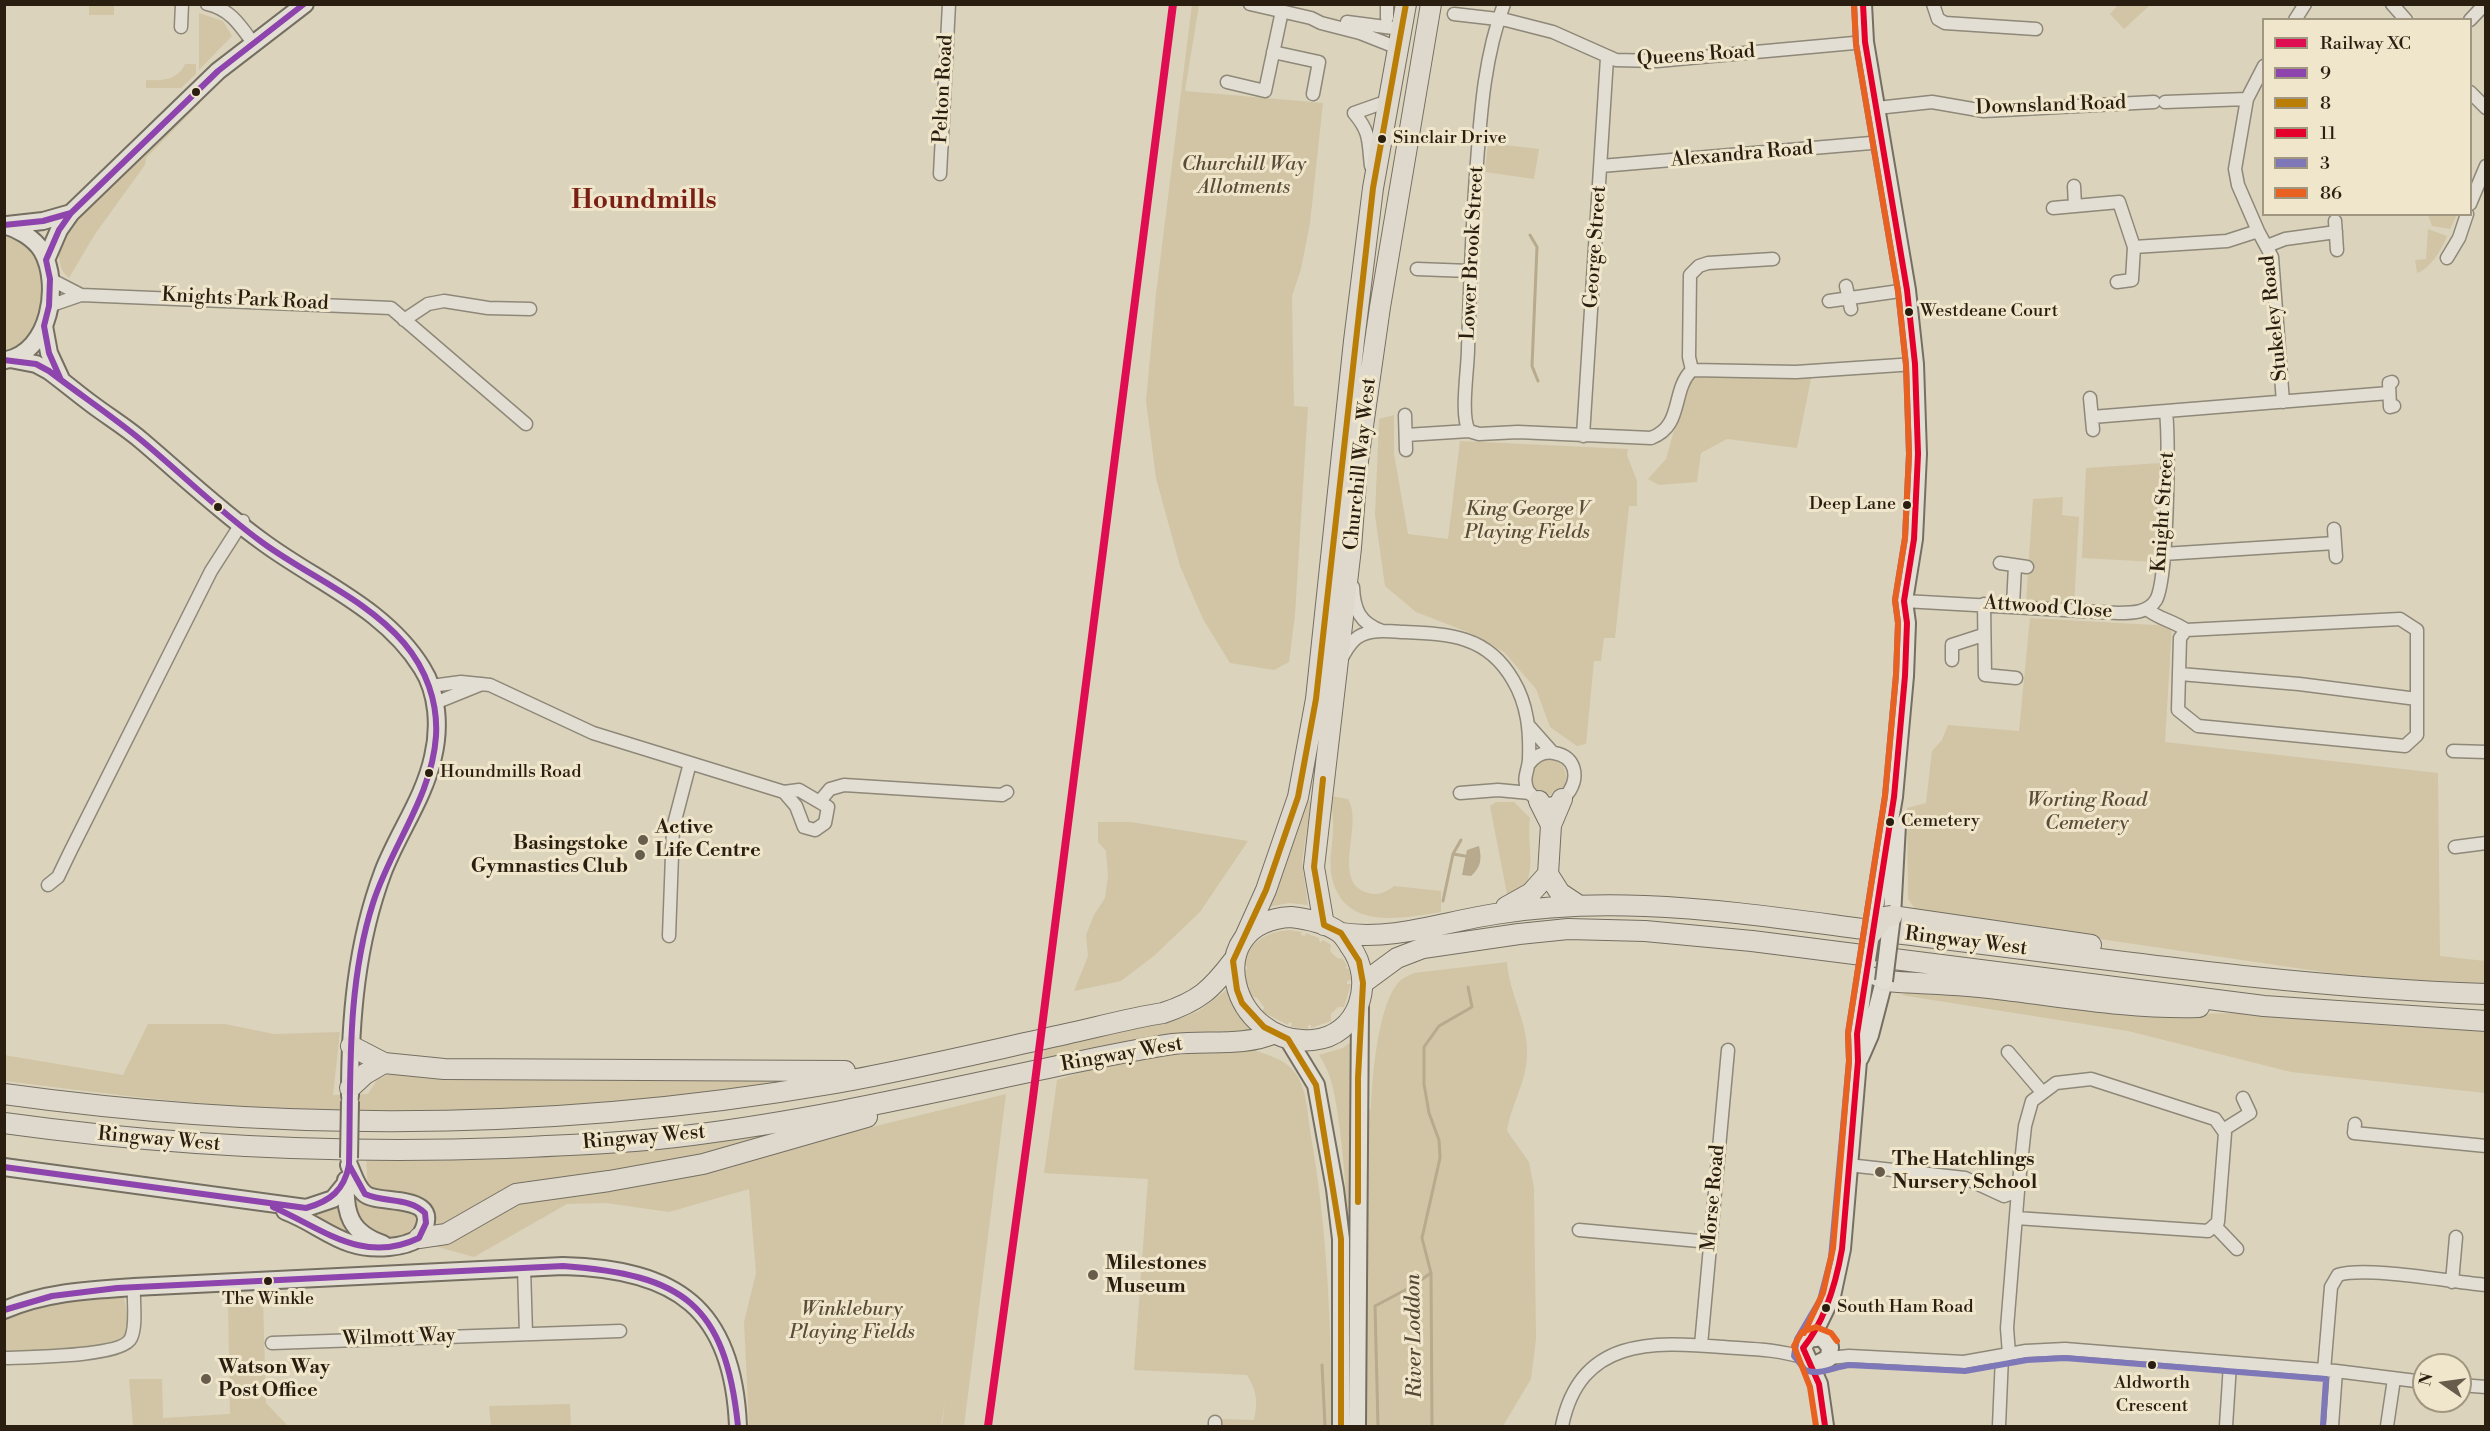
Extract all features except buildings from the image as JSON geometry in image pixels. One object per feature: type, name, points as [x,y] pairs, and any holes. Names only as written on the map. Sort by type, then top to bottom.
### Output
[{"type":"main road","name":"Churchill Way West","points":[[1244,939],[1269,882],[1298,797],[1316,699],[1354,341],[1373,189],[1398,48],[1394,23],[1406,4]]},
{"type":"main road","name":"Churchill Way West","points":[[1332,929],[1314,867],[1351,548],[1357,468],[1380,307],[1431,4]]},
{"type":"main road","points":[[1394,23],[1426,33]]},
{"type":"main road","points":[[1398,48],[1423,53]]},
{"type":"main road","points":[[1534,797],[1551,825]]},
{"type":"main road","points":[[1562,800],[1551,825],[1548,874],[1560,893],[1578,905]]},
{"type":"main road","points":[[1492,915],[1531,893],[1548,874]]},
{"type":"main road","name":"Ringway West","points":[[1332,929],[1367,937],[1394,935],[1492,915],[1578,905],[1646,906],[1814,923],[2270,978],[2400,991],[2486,994]]},
{"type":"main road","points":[[1871,934],[1885,917],[1884,912],[2037,935],[2270,978]]},
{"type":"main road","points":[[1279,918],[1305,919],[1332,929],[1359,961],[1363,983],[1360,1006],[1344,1026],[1326,1039],[1302,1041],[1281,1036],[1257,1021],[1242,1003],[1237,990],[1233,961],[1244,939],[1255,928],[1279,918]]},
{"type":"main road","name":"Ringway West","points":[[1363,983],[1397,958],[1423,948],[1519,933],[1568,930],[1634,931],[1752,941],[2264,1006],[2486,1021]]},
{"type":"main road","name":"Ringway West","points":[[4,1094],[175,1113],[386,1122],[476,1120],[665,1108],[831,1084],[1164,1013],[1203,996],[1218,982],[1233,961]]},
{"type":"main road","points":[[1882,988],[1936,982],[2069,1000],[2165,1008],[2264,1006]]},
{"type":"main road","name":"Ringway West","points":[[4,1123],[74,1133],[253,1147],[428,1151],[559,1146],[691,1135],[879,1105],[1128,1051],[1176,1044],[1258,1041],[1281,1036]]},
{"type":"main road","points":[[351,1046],[384,1063],[466,1069],[810,1072],[900,1069]]},
{"type":"main road","points":[[350,1095],[365,1074],[384,1063]]},
{"type":"main road","points":[[419,1238],[446,1234],[516,1194],[609,1181],[703,1164],[979,1084]]},
{"type":"street","points":[[181,27],[182,4]]},
{"type":"street","points":[[46,260],[59,230],[71,213],[218,70],[306,4]]},
{"type":"street","name":"Pelton Road","points":[[940,174],[949,4]]},
{"type":"street","points":[[1250,4],[1394,23],[1387,4]]},
{"type":"street","name":"Lower Brook Street","points":[[1469,431],[1466,425],[1466,402],[1470,271],[1483,96],[1504,4]]},
{"type":"street","points":[[1858,1061],[1870,1035],[1882,988],[1884,912],[1897,820],[1894,797],[1906,655],[1907,623],[1904,601],[1912,552],[1917,484],[1915,364],[1907,290],[1865,42],[1863,4]]},
{"type":"street","points":[[1933,4],[1938,19],[1945,23],[2036,29]]},
{"type":"street","points":[[2296,18],[2305,4]]},
{"type":"street","points":[[2392,4],[2404,18]]},
{"type":"street","points":[[2472,18],[2485,4]]},
{"type":"street","points":[[216,5],[228,12],[253,43]]},
{"type":"street","points":[[1227,82],[1265,91],[1282,10]]},
{"type":"street","points":[[1307,13],[1321,23],[1360,33],[1398,48]]},
{"type":"street","name":"Queens Road","points":[[1454,14],[1499,18],[1554,32],[1607,58],[1657,61],[1865,42]]},
{"type":"street","points":[[1273,52],[1319,62],[1313,94]]},
{"type":"street","name":"George Street","points":[[1583,436],[1607,58]]},
{"type":"street","name":"Stukeley Road","points":[[2262,70],[2247,99],[2241,123],[2235,169],[2238,184],[2272,257],[2283,402]]},
{"type":"street","points":[[2472,94],[2486,108]]},
{"type":"street","name":"Downsland Road","points":[[1877,108],[1932,102],[1984,111],[2247,99]]},
{"type":"street","points":[[1373,189],[1369,138],[1365,126],[1353,113],[1388,101]]},
{"type":"street","name":"Alexandra Road","points":[[1601,166],[1883,142]]},
{"type":"street","points":[[2472,199],[2486,166]]},
{"type":"street","points":[[2074,186],[2075,206]]},
{"type":"street","points":[[2054,208],[2119,202],[2134,247],[2132,280],[2116,282]]},
{"type":"street","points":[[5,225],[43,221],[71,213]]},
{"type":"street","points":[[2447,258],[2459,238],[2466,216]]},
{"type":"street","points":[[5,225],[16,229],[36,243],[46,260],[50,279],[49,306],[44,326],[30,347],[7,359]]},
{"type":"street","points":[[2267,246],[2285,239],[2335,227],[2337,250]]},
{"type":"street","points":[[2134,247],[2227,241],[2258,231]]},
{"type":"street","points":[[1692,370],[1689,357],[1690,275],[1699,266],[1708,263],[1773,260]]},
{"type":"street","points":[[1417,269],[1470,271]]},
{"type":"street","name":"Knights Park Road","points":[[50,279],[81,295]]},
{"type":"street","points":[[1829,301],[1907,290]]},
{"type":"street","name":"Knights Park Road","points":[[49,306],[81,295],[390,308],[526,424]]},
{"type":"street","points":[[404,320],[428,303],[444,301],[488,308],[530,309]]},
{"type":"street","points":[[44,326],[49,353],[61,380]]},
{"type":"street","points":[[7,359],[36,364],[61,380],[140,439],[242,523],[378,619],[404,644],[422,668],[433,695],[436,738],[429,773],[385,868],[363,939],[353,1002],[349,1162],[352,1184],[348,1211],[357,1231],[366,1237],[393,1247]]},
{"type":"street","points":[[1692,370],[1796,372],[1915,364]]},
{"type":"street","points":[[1406,435],[1469,431],[1641,438],[1660,435],[1675,415],[1682,383],[1692,370]]},
{"type":"street","points":[[2092,417],[2283,402],[2391,388],[2390,406],[2394,406]]},
{"type":"street","points":[[2090,398],[2093,430]]},
{"type":"street","name":"Knight Street","points":[[2147,609],[2157,598],[2163,554],[2169,441],[2166,411]]},
{"type":"street","points":[[1405,415],[1406,450]]},
{"type":"street","points":[[57,880],[211,571],[242,523]]},
{"type":"street","points":[[2334,529],[2336,557]]},
{"type":"street","points":[[2163,554],[2335,543]]},
{"type":"street","points":[[1351,548],[1356,609],[1371,627],[1383,631]]},
{"type":"street","points":[[2000,563],[2021,566],[2013,605]]},
{"type":"street","name":"Attwood Close","points":[[1904,601],[2013,605],[2118,613],[2147,609]]},
{"type":"street","points":[[1984,604],[1985,675],[2016,678]]},
{"type":"street","points":[[2147,609],[2151,614],[2173,621],[2186,630],[2400,619],[2417,630],[2417,735],[2405,746],[2198,726],[2178,710],[2180,638],[2186,630]]},
{"type":"street","points":[[1336,667],[1351,643],[1359,636],[1383,631],[1453,634],[1479,645],[1498,661],[1513,679],[1522,698],[1529,726],[1525,784],[1534,797]]},
{"type":"street","points":[[1952,660],[1952,645],[1983,635]]},
{"type":"street","points":[[2180,674],[2299,684],[2417,699]]},
{"type":"street","points":[[433,695],[483,684],[497,687],[593,733],[690,763],[735,774],[784,792],[799,790],[828,807],[825,823],[815,830],[808,829],[800,823],[796,806],[784,792]]},
{"type":"street","points":[[1460,794],[1498,790],[1554,803],[1562,800],[1573,788],[1573,769],[1562,756],[1554,753],[1529,726]]},
{"type":"street","points":[[2453,752],[2486,752]]},
{"type":"street","points":[[1498,790],[1526,770],[1539,755],[1554,753]]},
{"type":"street","points":[[669,936],[672,828],[690,763]]},
{"type":"street","points":[[820,801],[830,789],[844,785],[1002,795],[1007,792]]},
{"type":"street","points":[[2456,847],[2486,843]]},
{"type":"street","points":[[1825,1426],[1821,1400],[1827,1384],[1818,1351],[1842,1249],[1858,1061],[1857,1034],[1871,934]]},
{"type":"street","points":[[1866,970],[1882,988]]},
{"type":"street","points":[[1357,1426],[1360,1006]]},
{"type":"street","points":[[1281,1036],[1316,1085],[1335,1188],[1341,1239],[1341,1426]]},
{"type":"street","points":[[2006,1049],[2042,1092]]},
{"type":"street","name":"Morse Road","points":[[1701,1345],[1728,1050]]},
{"type":"street","points":[[1980,1185],[2016,1216],[2208,1231],[2218,1221],[2223,1130],[2215,1119],[2091,1079],[2056,1083],[2032,1101],[2025,1126],[2018,1191],[2016,1216],[2007,1328],[2005,1355],[1999,1426]]},
{"type":"street","points":[[2223,1130],[2250,1113],[2242,1098]]},
{"type":"street","points":[[2355,1124],[2354,1133],[2486,1146]]},
{"type":"street","points":[[1848,1165],[1942,1173],[1965,1178],[2004,1196],[2018,1191]]},
{"type":"street","points":[[4,1167],[306,1208],[333,1199],[352,1184]]},
{"type":"street","points":[[255,1200],[301,1217],[342,1241],[362,1247],[393,1247],[411,1243],[419,1238],[426,1218],[414,1203],[371,1198],[352,1184]]},
{"type":"street","points":[[2215,1226],[2237,1249]]},
{"type":"street","points":[[1579,1230],[1710,1242]]},
{"type":"street","points":[[2452,1282],[2456,1237]]},
{"type":"street","points":[[4,1310],[23,1302],[63,1292],[134,1287],[524,1268],[602,1267],[628,1271],[650,1278],[686,1300],[704,1315],[724,1346],[734,1380],[738,1426]]},
{"type":"street","points":[[524,1268],[526,1334]]},
{"type":"street","points":[[2332,1426],[2331,1287],[2338,1275],[2350,1272],[2486,1285]]},
{"type":"street","points":[[4,1358],[75,1354],[119,1349],[127,1345],[132,1337],[134,1287]]},
{"type":"street","name":"Wilmott Way","points":[[272,1343],[620,1331]]},
{"type":"street","points":[[1562,1426],[1572,1396],[1588,1373],[1622,1351],[1644,1344],[1666,1342],[1964,1362],[2064,1349],[2330,1371],[2412,1381]]},
{"type":"street","points":[[2226,1426],[2230,1364]]},
{"type":"street","points":[[2386,1426],[2394,1379]]},
{"type":"green space","name":"Churchill Way Allotments","points":[[1192,4],[1199,5],[1185,91],[1323,103],[1310,223],[1301,269],[1292,296],[1294,406],[1308,407],[1295,615],[1289,662],[1274,670],[1230,663],[1203,619],[1180,566],[1156,478],[1146,401],[1156,294]]},
{"type":"green space","points":[[2119,4],[2150,5],[2124,29],[2110,14]]},
{"type":"green space","points":[[89,5],[114,5],[114,15],[89,15]]},
{"type":"green space","points":[[199,13],[223,21],[232,36],[199,70]]},
{"type":"green space","points":[[185,64],[196,64],[196,74],[181,88],[146,88],[146,80],[164,80],[174,76]]},
{"type":"green space","points":[[197,99],[200,103],[146,158],[145,165],[95,234],[69,278],[59,260],[60,246],[68,227]]},
{"type":"green space","points":[[1488,143],[1539,149],[1534,179],[1485,172]]},
{"type":"green space","points":[[2428,216],[2456,216],[2450,229],[2432,226]]},
{"type":"green space","points":[[2428,229],[2447,236],[2435,258],[2426,268],[2417,273],[2415,260],[2426,259]]},
{"type":"green space","points":[[10,236],[23,243],[32,254],[42,283],[42,300],[34,330],[26,341],[5,350],[4,237]]},
{"type":"green space","points":[[1718,373],[1812,374],[1797,448],[1727,439],[1701,453],[1697,482],[1659,485],[1648,479],[1666,459],[1689,377]]},
{"type":"green space","name":"King George V Playing Fields","points":[[1394,415],[1394,454],[1408,534],[1448,539],[1460,441],[1628,449],[1627,455],[1637,481],[1637,506],[1629,506],[1615,638],[1604,638],[1601,661],[1594,661],[1586,744],[1577,746],[1550,727],[1536,689],[1504,652],[1470,633],[1416,612],[1385,586],[1375,515],[1379,419]]},
{"type":"green space","points":[[2160,463],[2155,562],[2082,558],[2086,468]]},
{"type":"green space","points":[[2063,497],[2062,515],[2079,517],[2074,605],[2026,602],[2033,499]]},
{"type":"green space","name":"Worting Road Cemetery","points":[[2030,618],[2172,626],[2165,742],[2438,773],[2440,956],[2485,961],[2485,986],[2384,981],[2107,940],[1920,916],[1908,899],[1907,808],[1926,803],[1932,751],[1942,740],[1948,725],[2019,731]]},
{"type":"green space","points":[[1548,759],[1560,765],[1566,777],[1560,789],[1548,795],[1536,789],[1530,777],[1536,765]]},
{"type":"green space","points":[[1331,796],[1348,799],[1352,810],[1349,865],[1351,877],[1357,887],[1375,894],[1385,892],[1394,886],[1441,891],[1441,912],[1393,918],[1362,914],[1349,907],[1339,895],[1331,872],[1333,828]]},
{"type":"green space","points":[[1303,800],[1311,801],[1302,862],[1308,905],[1290,903],[1262,908]]},
{"type":"green space","points":[[1496,802],[1514,802],[1530,818],[1529,877],[1526,886],[1507,894],[1490,806]]},
{"type":"green space","points":[[1098,822],[1131,822],[1248,841],[1200,912],[1155,955],[1121,981],[1074,991],[1088,956],[1086,935],[1094,915],[1105,898],[1108,876],[1106,851],[1098,842]]},
{"type":"green space","points":[[1289,930],[1302,932],[1301,935],[1305,936],[1306,933],[1319,938],[1320,943],[1323,940],[1331,945],[1330,951],[1337,958],[1343,959],[1347,966],[1345,968],[1349,969],[1351,980],[1347,981],[1347,984],[1351,984],[1344,1007],[1338,1007],[1331,1014],[1331,1021],[1311,1028],[1311,1025],[1308,1025],[1308,1029],[1291,1027],[1292,1023],[1289,1022],[1288,1025],[1263,1012],[1264,1007],[1257,998],[1250,996],[1246,988],[1250,986],[1245,984],[1243,969],[1247,970],[1247,966],[1243,965],[1254,944],[1273,933]]},
{"type":"green space","points":[[1507,962],[1511,986],[1527,1044],[1524,1075],[1507,1131],[1529,1162],[1534,1188],[1536,1339],[1531,1379],[1503,1426],[1365,1426],[1364,1112],[1371,1109],[1378,1040],[1387,1003],[1402,979],[1414,973]]},
{"type":"green space","points":[[1227,989],[1235,1007],[1258,1034],[1234,1032],[1179,1037],[1042,1064],[1045,1045],[1176,1020],[1199,1011]]},
{"type":"green space","points":[[1915,991],[2169,1014],[2251,1013],[2485,1029],[2485,1093],[2291,1072],[2128,1031],[1901,995]]},
{"type":"green space","points":[[148,1024],[225,1024],[274,1034],[340,1032],[333,1095],[368,1094],[377,1080],[389,1074],[818,1075],[747,1089],[626,1102],[428,1111],[289,1110],[167,1100],[5,1081],[4,1055],[123,1075]]},
{"type":"green space","points":[[1355,1039],[1351,1328],[1343,1154],[1336,1101],[1328,1072],[1319,1055],[1343,1048]]},
{"type":"green space","points":[[1254,1050],[1278,1059],[1291,1068],[1301,1083],[1306,1100],[1325,1245],[1332,1426],[1222,1426],[1222,1419],[1254,1420],[1256,1397],[1247,1375],[1134,1370],[1148,1179],[1044,1173],[1057,1080],[1134,1055],[1173,1051]]},
{"type":"green space","name":"Winklebury Playing Fields","points":[[1006,1094],[964,1426],[942,1426],[945,1402],[941,1426],[749,1426],[744,1322],[756,1273],[749,1189],[669,1212],[606,1203],[567,1204],[474,1257],[427,1244],[428,1212],[368,1190],[366,1155],[779,1131],[781,1137],[807,1143]]},
{"type":"green space","points":[[355,1191],[417,1212],[419,1225],[410,1235],[388,1237],[374,1234],[359,1219],[354,1205]]},
{"type":"green space","points":[[343,1197],[361,1241],[308,1216]]},
{"type":"green space","points":[[115,1295],[124,1298],[128,1319],[125,1340],[104,1345],[5,1354],[5,1317],[44,1300]]},
{"type":"green space","points":[[263,1300],[266,1403],[288,1426],[133,1426],[129,1379],[162,1379],[163,1418],[230,1414],[228,1302]]},
{"type":"green space","points":[[570,1404],[571,1426],[491,1426],[489,1406]]},
{"type":"shaded area","points":[[1479,846],[1479,866],[1471,876],[1462,875],[1467,850]]},
{"type":"waterway","name":"River Loddon","points":[[1530,235],[1537,247],[1532,366],[1538,381]]},
{"type":"waterway","name":"River Loddon","points":[[1443,901],[1453,854],[1461,840]]},
{"type":"waterway","points":[[1453,854],[1465,856]]},
{"type":"waterway","name":"River Loddon","points":[[1432,1426],[1431,1273],[1422,1238],[1440,1158],[1439,1140],[1429,1113],[1424,1084],[1424,1047],[1439,1026],[1472,1007],[1468,987]]},
{"type":"waterway","points":[[1378,1426],[1375,1306],[1431,1273]]},
{"type":"waterway","points":[[1322,1365],[1325,1426]]},
{"type":"rail line","name":"XC","points":[[988,1426],[1032,1105],[1173,4]]},
{"type":"transit line","name":"9","points":[[61,380],[49,353],[44,326],[49,306],[50,279],[46,260],[59,230],[71,213],[218,71],[304,4]]},
{"type":"transit line","name":"8","points":[[1341,1426],[1341,1239],[1316,1085],[1288,1039],[1264,1027],[1242,1003],[1237,990],[1233,961],[1266,890],[1298,797],[1316,699],[1373,188],[1406,4]]},
{"type":"transit line","name":"3","points":[[1854,4],[1856,44],[1898,291],[1906,365],[1909,454],[1905,538],[1895,600],[1898,623],[1896,675],[1885,796],[1848,1033],[1849,1061],[1831,1258],[1820,1300],[1797,1339],[1794,1356],[1805,1370],[1810,1372],[1849,1365],[1965,1371],[2027,1360],[2065,1358],[2326,1379],[2323,1425]]},
{"type":"transit line","name":"86","points":[[1804,1333],[1823,1293],[1833,1248],[1849,1061],[1848,1033],[1885,796],[1896,675],[1898,623],[1895,600],[1905,538],[1909,454],[1906,365],[1898,291],[1856,44],[1854,4]]},
{"type":"transit line","name":"11","points":[[1825,1426],[1819,1384],[1803,1348],[1823,1314],[1842,1249],[1858,1061],[1857,1034],[1894,797],[1905,676],[1907,623],[1904,601],[1914,539],[1918,454],[1915,364],[1907,290],[1865,42],[1863,4]]},
{"type":"transit line","name":"9","points":[[4,225],[43,221],[71,213]]},
{"type":"transit line","name":"9","points":[[4,360],[36,364],[49,371],[130,431],[263,543],[337,589],[389,627],[419,664],[433,698],[436,723],[433,758],[427,780],[381,882],[364,935],[354,1000],[350,1066],[349,1165],[340,1188],[323,1202],[306,1208],[4,1167]]},
{"type":"transit line","name":"8","points":[[1323,779],[1314,867],[1324,925],[1341,933],[1359,961],[1363,983],[1358,1078],[1358,1202]]},
{"type":"transit line","name":"9","points":[[273,1207],[326,1234],[361,1246],[380,1248],[399,1245],[419,1238],[426,1223],[425,1213],[404,1202],[365,1194],[349,1165]]},
{"type":"transit line","name":"9","points":[[4,1310],[52,1296],[117,1288],[563,1266],[604,1270],[668,1288],[691,1303],[709,1324],[722,1350],[732,1384],[738,1426]]},
{"type":"transit line","name":"86","points":[[1816,1426],[1810,1387],[1794,1346],[1802,1332],[1816,1327],[1831,1333],[1837,1341]]},
{"type":"place","name":"Sinclair Drive","points":[[1382,139]]},
{"type":"place","name":"Westdeane Court","points":[[1909,312]]},
{"type":"place","name":"Deep Lane","points":[[1907,505]]},
{"type":"place","name":"Houndmills Road","points":[[429,773]]},
{"type":"place","name":"Cemetery","points":[[1890,822]]},
{"type":"place","name":"Active Life Centre","points":[[643,840]]},
{"type":"place","name":"Basingstoke Gymnastics Club","points":[[640,855]]},
{"type":"place","name":"The Hatchlings Nursery School","points":[[1880,1172]]},
{"type":"place","name":"Milestones Museum","points":[[1093,1275]]},
{"type":"place","name":"The Winkle","points":[[268,1281]]},
{"type":"place","name":"South Ham Road","points":[[1826,1308]]},
{"type":"place","name":"Aldworth Crescent","points":[[2152,1365]]},
{"type":"place","name":"Watson Way Post Office","points":[[206,1379]]},
{"type":"district","name":"Houndmills","points":[[644,202]]}]
